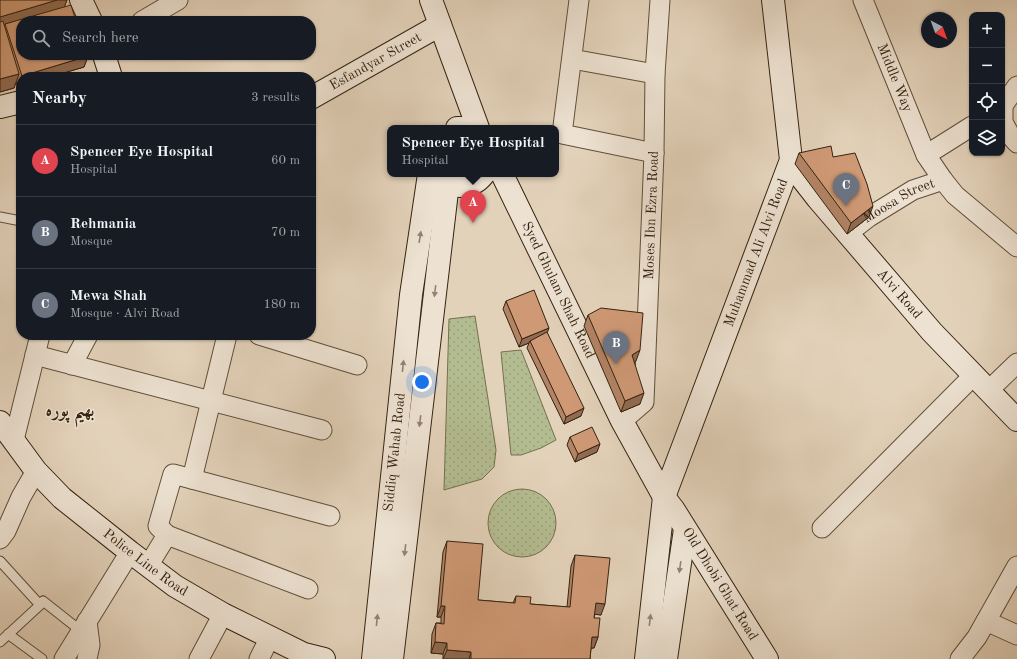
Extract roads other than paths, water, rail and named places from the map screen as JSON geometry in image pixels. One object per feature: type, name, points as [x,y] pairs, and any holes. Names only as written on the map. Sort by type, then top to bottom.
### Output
[{"type":"street","points":[[151,16],[178,0]]},
{"type":"street","points":[[431,0],[477,125]]},
{"type":"street","points":[[579,0],[562,134],[654,152]]},
{"type":"street","name":"Moses Ibn Ezra Road","points":[[622,421],[644,402],[654,152],[655,74],[660,0]]},
{"type":"street","name":"Muhammad Ali Alvi Road","points":[[646,659],[669,504],[792,160],[773,0]]},
{"type":"street","name":"Middle Way","points":[[863,0],[926,155]]},
{"type":"street","name":"Esfandyar Street","points":[[316,95],[440,25]]},
{"type":"street","points":[[572,58],[655,74]]},
{"type":"street","points":[[106,60],[109,72]]},
{"type":"street","points":[[1005,104],[1017,86]]},
{"type":"street","points":[[0,107],[16,103]]},
{"type":"street","points":[[1003,120],[1010,135],[1017,143]]},
{"type":"street","points":[[926,155],[969,128]]},
{"type":"street","name":"Moosa Street","points":[[847,234],[868,217],[913,190],[943,180],[926,155]]},
{"type":"street","name":"Alvi Road","points":[[792,160],[793,167],[847,234],[932,332],[1017,420]]},
{"type":"street","points":[[438,177],[455,186],[462,186],[470,185],[481,177]]},
{"type":"street","name":"Siddiq Wahab Road","points":[[373,659],[410,295],[438,177]]},
{"type":"street","name":"Siddiq Wahab Road","points":[[392,659],[438,177]]},
{"type":"street","name":"Syed Ghulam Shah Road","points":[[503,177],[622,421],[669,504]]},
{"type":"street","points":[[943,180],[955,195],[1017,247]]},
{"type":"street","points":[[14,440],[39,340]]},
{"type":"street","points":[[72,365],[85,340]]},
{"type":"street","points":[[192,479],[226,340]]},
{"type":"street","points":[[275,340],[357,365]]},
{"type":"street","points":[[35,355],[322,430]]},
{"type":"street","points":[[989,390],[1017,363]]},
{"type":"street","points":[[822,528],[974,375]]},
{"type":"street","name":"Police Line Road","points":[[0,422],[36,471],[62,498],[175,586],[223,614],[304,654],[324,659]]},
{"type":"street","points":[[0,539],[6,531],[21,497],[36,471]]},
{"type":"street","points":[[308,589],[167,535],[158,526],[173,474],[330,516]]},
{"type":"street","name":"Old Dhobi Ghat Road","points":[[669,504],[767,659]]},
{"type":"street","points":[[666,659],[685,529]]},
{"type":"street","points":[[148,566],[167,535]]},
{"type":"street","points":[[64,659],[130,552]]},
{"type":"street","points":[[960,659],[977,637],[1017,568]]},
{"type":"street","points":[[199,659],[223,614]]},
{"type":"street","points":[[986,621],[1017,635]]},
{"type":"street","points":[[84,626],[90,645],[87,659]]},
{"type":"street","points":[[259,659],[270,637]]},
{"type":"lane","points":[[0,216],[16,220]]},
{"type":"lane","points":[[0,561],[39,604]]},
{"type":"lane","points":[[0,642],[43,601],[84,626]]},
{"type":"lane","points":[[8,634],[42,659]]},
{"type":"place","name":"Mewa Shah","points":[[846,206]]},
{"type":"place","name":"Spencer Eye Hospital","points":[[473,223]]},
{"type":"place","name":"Rehmania","points":[[616,364]]},
{"type":"district","name":"بھیم پورہ","points":[[70,411]]}]
